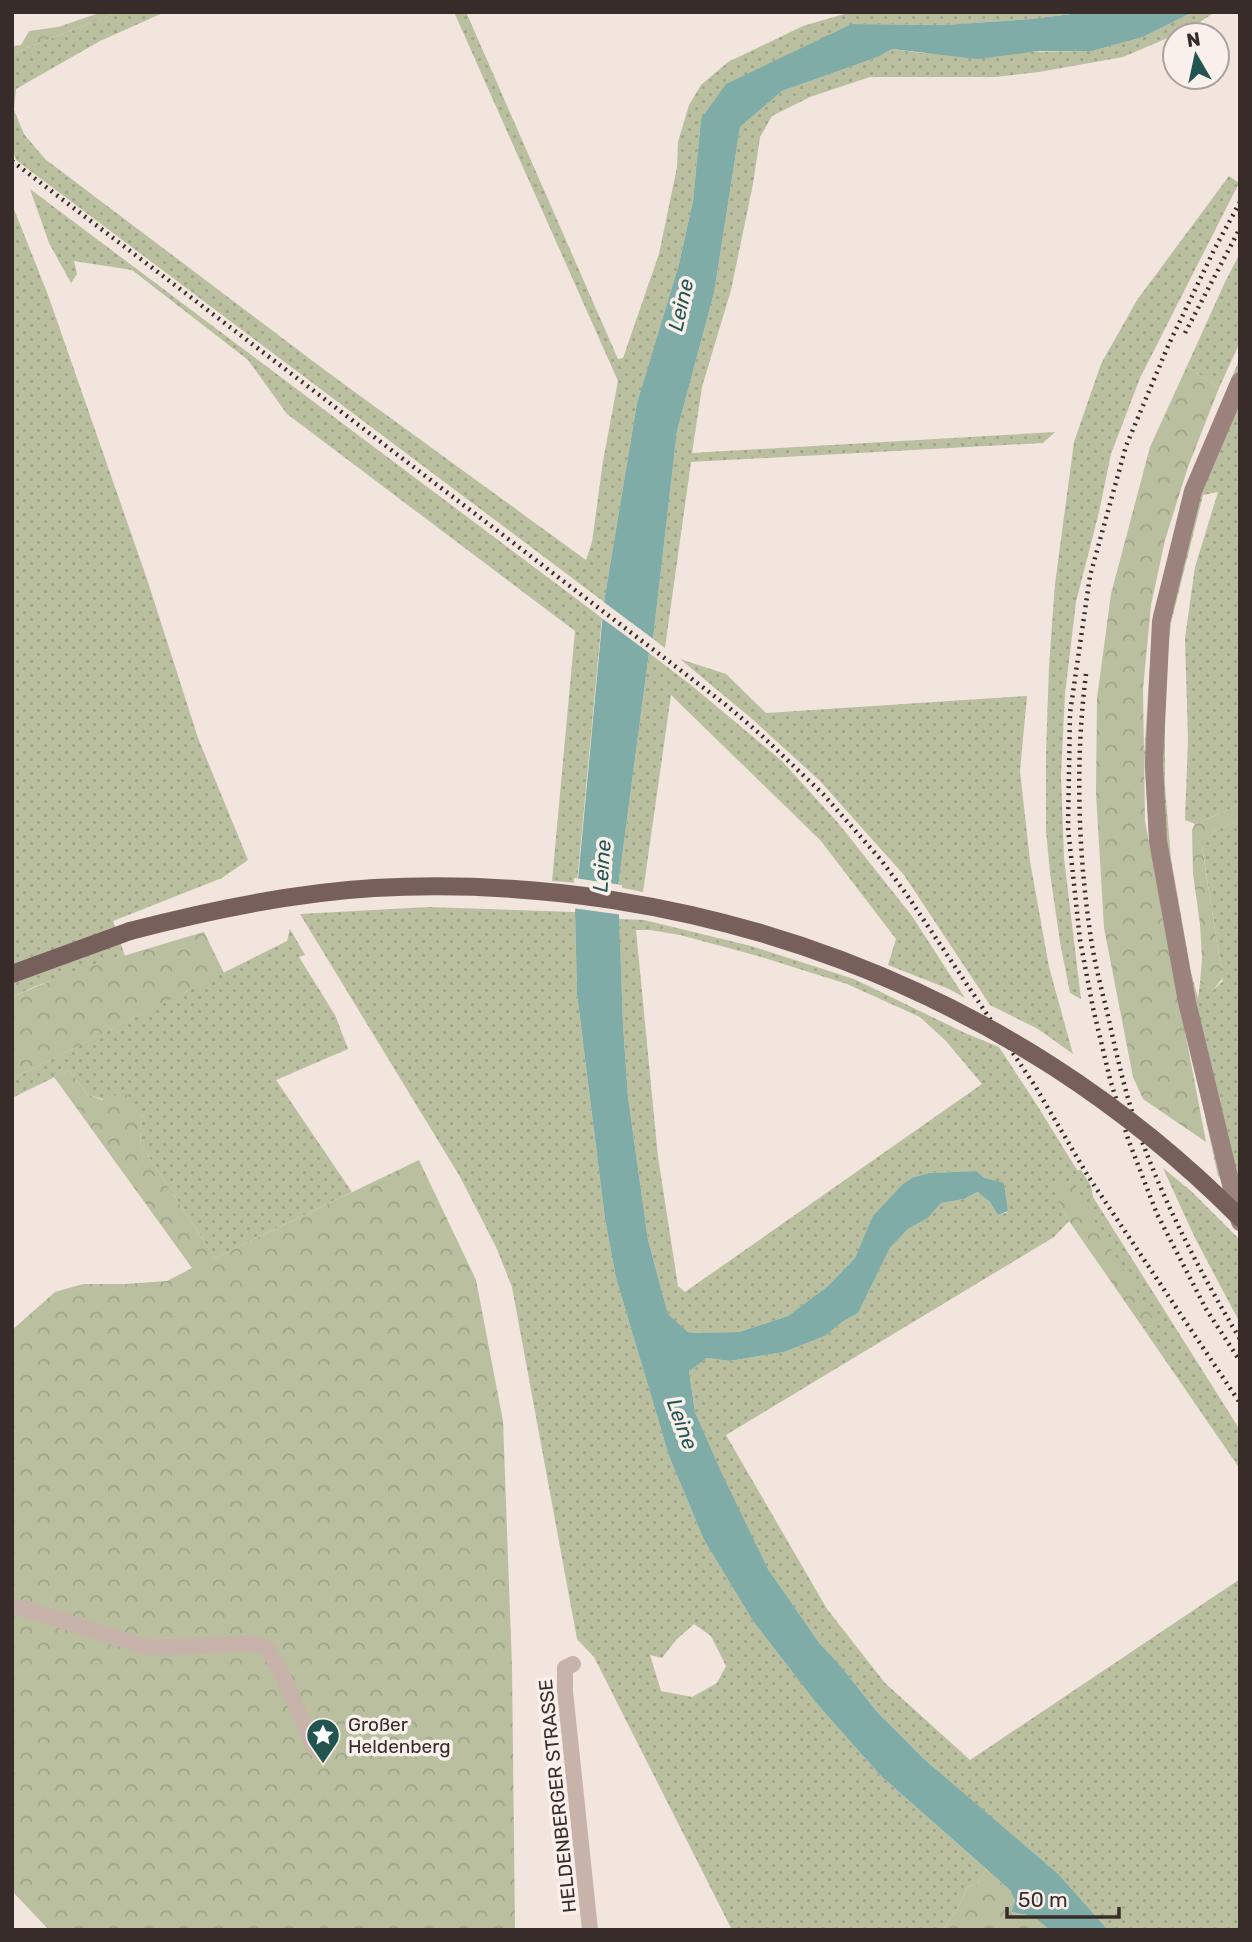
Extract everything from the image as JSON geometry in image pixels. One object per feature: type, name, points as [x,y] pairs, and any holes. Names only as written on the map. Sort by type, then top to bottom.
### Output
[{"type":"main road","points":[[12,974],[130,931],[213,910],[322,893],[420,886],[482,887],[567,893],[662,907],[799,944],[932,998],[1050,1065],[1117,1111],[1190,1171],[1240,1220]]},
{"type":"street","points":[[1240,381],[1194,491],[1161,622],[1154,765],[1158,841],[1186,1002],[1236,1191],[1240,1220]]},
{"type":"street","points":[[12,1605],[146,1647],[254,1643],[267,1648],[282,1674],[315,1749]]},
{"type":"street","name":"HELDENBERGER STRASSE","points":[[573,1664],[565,1668],[565,1692],[590,1930]]},
{"type":"green space","points":[[102,12],[118,12],[12,54],[12,46],[21,45],[29,31],[58,27]]},
{"type":"green space","points":[[118,12],[165,12],[100,41],[16,89],[14,110],[24,134],[45,159],[330,374],[586,560],[592,542],[618,381],[454,12],[466,12],[618,359],[623,358],[659,254],[677,167],[678,142],[689,105],[701,85],[728,62],[803,26],[851,12],[1088,12],[944,25],[852,24],[701,119],[693,201],[679,264],[637,403],[604,602],[16,160],[12,148],[12,54]]},
{"type":"green space","points":[[1193,12],[1215,12],[1202,21],[1175,21]]},
{"type":"green space","points":[[1161,28],[1161,41],[1123,57],[995,77],[870,77],[810,97],[772,116],[760,137],[731,290],[702,387],[692,453],[1055,432],[1043,443],[691,462],[665,648],[653,639],[677,431],[714,293],[740,127],[782,91],[878,57],[892,49],[922,53],[1092,51],[1143,37]]},
{"type":"green space","points":[[1229,176],[1239,183],[1140,378],[1111,454],[1076,602],[1065,694],[1061,776],[1064,858],[1081,999],[1070,993],[1060,942],[1046,831],[1049,666],[1055,584],[1074,442],[1101,364],[1137,300]]},
{"type":"green space","points":[[30,189],[602,618],[577,883],[552,881],[575,631],[287,414],[248,360],[132,270],[74,261],[77,274],[71,283],[49,243]]},
{"type":"green space","points":[[12,204],[48,295],[147,579],[198,738],[248,860],[222,878],[113,921],[125,956],[36,986],[12,997]]},
{"type":"green space","points":[[1240,253],[1240,342],[1219,388],[1187,366]]},
{"type":"green space","points":[[1240,358],[1240,805],[1195,824],[1185,820],[1188,740],[1185,638],[1195,567],[1218,492],[1203,495],[1171,623],[1165,678],[1165,786],[1171,858],[1198,998],[1200,983],[1213,990],[1223,981],[1202,846],[1214,831],[1240,820],[1240,1198],[1218,1176],[1173,970],[1151,863],[1144,756],[1153,614],[1187,485]]},
{"type":"green space","points":[[1187,366],[1219,388],[1188,467],[1165,540],[1151,605],[1143,689],[1145,821],[1206,1142],[1143,1099],[1133,1077],[1104,928],[1096,793],[1097,698],[1111,594],[1150,447]]},
{"type":"green space","points":[[649,653],[782,761],[839,824],[912,916],[965,998],[888,965],[896,939],[821,841],[671,695],[643,892],[618,887]]},
{"type":"green space","points":[[680,659],[726,674],[766,713],[1027,696],[1020,771],[1030,861],[1049,967],[1073,1054],[1038,1029],[990,1005],[904,875],[820,781],[751,718]]},
{"type":"green space","points":[[1240,805],[1240,820],[1214,831],[1202,847],[1223,981],[1222,979],[1213,990],[1200,983],[1202,959],[1193,874],[1192,830],[1195,824]]},
{"type":"green space","points":[[428,907],[575,912],[577,994],[605,1219],[616,1278],[669,1456],[704,1540],[753,1621],[817,1704],[881,1776],[986,1869],[977,1884],[967,1887],[959,1906],[943,1930],[732,1930],[594,1657],[577,1639],[512,1287],[496,1247],[459,1175],[300,914]],"holes":[[[694,1624],[711,1636],[726,1666],[717,1683],[692,1697],[661,1691],[650,1655],[662,1658],[676,1640]]]},
{"type":"green space","points":[[619,919],[644,920],[751,946],[854,979],[999,1047],[1077,1170],[1081,1170],[1091,1186],[1093,1197],[1240,1430],[1240,1469],[1141,1325],[1152,1327],[1057,1200],[1069,1221],[1054,1237],[726,1435],[827,1609],[885,1683],[970,1760],[1240,1579],[1240,1930],[1108,1930],[1057,1874],[924,1759],[879,1714],[820,1644],[768,1569],[720,1472],[695,1412],[689,1370],[707,1358],[730,1361],[784,1352],[825,1336],[858,1313],[890,1248],[908,1229],[928,1218],[941,1203],[964,1199],[979,1192],[990,1202],[998,1215],[1008,1212],[1004,1184],[985,1178],[976,1171],[929,1173],[914,1177],[874,1216],[855,1258],[828,1286],[788,1316],[739,1332],[689,1333],[668,1314],[648,1240],[628,1097]],"holes":[[[636,930],[680,935],[758,956],[847,984],[920,1017],[946,1041],[982,1084],[685,1292],[678,1286],[658,1157]]]},
{"type":"green space","points":[[290,929],[305,955],[299,957],[335,1015],[348,1049],[276,1080],[352,1192],[215,1258],[141,1145],[143,1113],[87,1094],[69,1070],[12,1098],[12,1079],[287,941]]},
{"type":"green space","points":[[204,932],[224,973],[12,1079],[12,997],[83,969]]},
{"type":"green space","points":[[69,1070],[87,1094],[102,1100],[125,1092],[143,1113],[141,1145],[215,1258],[419,1160],[476,1280],[503,1421],[512,1667],[515,1930],[49,1930],[12,1891],[12,1330],[55,1292],[83,1284],[167,1281],[192,1268],[54,1077]]},
{"type":"green space","points":[[1163,1168],[1191,1191],[1240,1240],[1240,1323],[1195,1238]]},
{"type":"green space","points":[[1071,1182],[1154,1320],[1152,1327],[1141,1325],[1057,1200],[1059,1184]]},
{"type":"green space","points":[[986,1869],[1010,1890],[1015,1901],[1011,1912],[1033,1916],[1048,1928],[943,1930],[959,1906],[967,1887],[977,1884]]},
{"type":"water","name":"Leine","points":[[1088,12],[1193,12],[1175,21],[1161,21],[1161,28],[1143,37],[1092,51],[1039,51],[977,59],[892,49],[878,57],[782,91],[740,127],[714,293],[677,431],[653,639],[618,887],[623,1024],[628,1097],[648,1240],[668,1314],[689,1333],[739,1332],[788,1316],[828,1286],[855,1258],[873,1216],[903,1184],[914,1177],[929,1173],[976,1171],[985,1178],[1004,1183],[1008,1211],[998,1215],[990,1202],[978,1192],[964,1199],[941,1203],[928,1218],[908,1229],[890,1248],[858,1313],[825,1336],[784,1352],[730,1361],[707,1358],[689,1371],[695,1412],[721,1472],[768,1569],[820,1644],[879,1714],[924,1759],[1058,1874],[1108,1930],[1050,1930],[1033,1916],[1011,1912],[1015,1901],[1010,1890],[881,1776],[817,1704],[753,1621],[704,1540],[669,1456],[616,1278],[605,1219],[577,994],[575,912],[604,602],[637,403],[679,264],[693,201],[701,119],[726,84],[852,24],[944,25]]},
{"type":"pier","points":[[601,600],[656,641],[652,655],[599,616]]},
{"type":"pier","points":[[574,878],[622,885],[623,915],[572,908]]},
{"type":"railway","points":[[12,161],[726,705],[823,794],[881,860],[907,895],[1035,1086],[1088,1176],[1240,1403]]},
{"type":"railway","points":[[1240,202],[1168,346],[1126,446],[1090,576],[1070,713],[1068,828],[1080,940],[1093,1008],[1128,1139],[1157,1214],[1206,1309],[1240,1361]]},
{"type":"railway","points":[[1185,333],[1240,228]]},
{"type":"railway","points":[[1086,674],[1079,773],[1081,840],[1087,906],[1099,978],[1124,1083],[1145,1149],[1188,1246],[1240,1339]]},
{"type":"place","name":"Großer Heldenberg","points":[[323,1765]]}]
